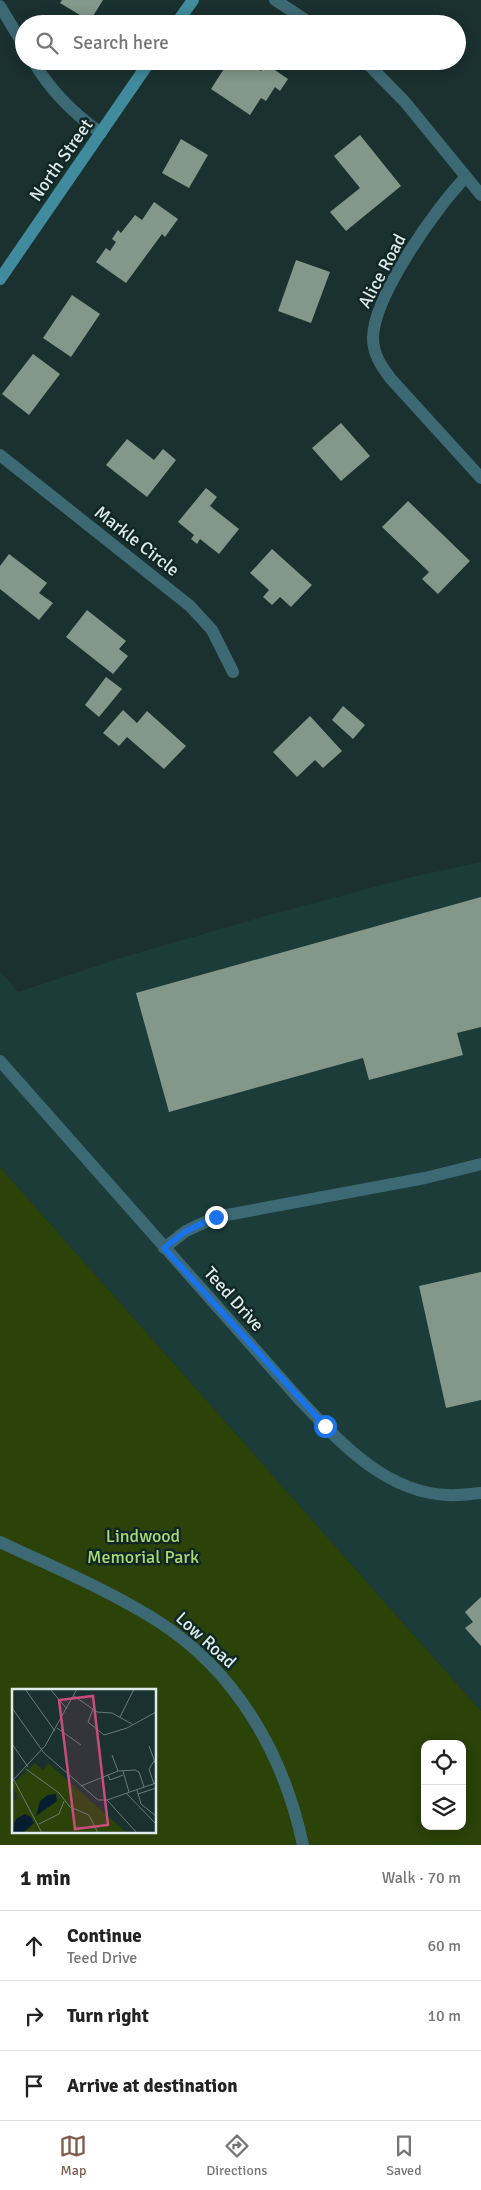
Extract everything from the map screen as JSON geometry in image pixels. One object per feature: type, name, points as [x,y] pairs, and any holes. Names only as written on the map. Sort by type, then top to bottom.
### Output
[{"type":"main road","points":[[182,15],[193,0]]},
{"type":"main road","name":"North Street","points":[[0,279],[144,70]]},
{"type":"street","points":[[275,0],[298,15]]},
{"type":"street","points":[[0,6],[15,31]]},
{"type":"street","points":[[39,70],[59,98],[85,122],[101,133]]},
{"type":"street","points":[[373,70],[405,102],[481,196]]},
{"type":"street","name":"Alice Road","points":[[466,177],[436,211],[388,289],[380,305],[373,337],[375,353],[381,366],[481,478]]},
{"type":"street","name":"Markle Circle","points":[[0,455],[190,606],[212,630],[233,672]]},
{"type":"street","name":"Teed Drive","points":[[0,1061],[299,1399],[358,1457],[394,1480],[430,1493],[448,1495],[481,1493]]},
{"type":"street","points":[[164,1248],[186,1231],[216,1217],[425,1178],[481,1164]]},
{"type":"street","name":"Low Road","points":[[0,1542],[124,1601],[161,1623],[220,1672],[257,1723],[279,1767],[296,1812],[304,1845]]},
{"type":"shaded area","points":[[481,862],[481,1711],[0,1167],[0,971],[18,992],[127,956],[269,915],[412,877]]},
{"type":"green space","name":"Lindwood Memorial Park","points":[[0,1167],[481,1711],[481,1845],[0,1845]]},
{"type":"building","points":[[62,0],[103,0],[94,15],[80,15],[60,3]]},
{"type":"building","points":[[223,70],[275,70],[288,79],[280,91],[275,87],[266,101],[261,98],[250,115],[211,89]]},
{"type":"building","points":[[360,135],[401,186],[346,231],[330,212],[360,188],[334,156]]},
{"type":"building","points":[[181,139],[208,155],[189,188],[162,173]]},
{"type":"building","points":[[154,202],[178,219],[165,237],[162,234],[126,283],[96,262],[106,248],[110,251],[116,242],[112,239],[118,230],[121,233],[135,215],[142,220]]},
{"type":"building","points":[[296,260],[330,272],[311,323],[278,311]]},
{"type":"building","points":[[72,295],[100,314],[71,357],[43,338]]},
{"type":"building","points":[[33,354],[60,374],[29,415],[2,394]]},
{"type":"building","points":[[341,423],[370,456],[341,481],[312,448]]},
{"type":"building","points":[[127,439],[154,460],[163,449],[176,460],[147,497],[106,465]]},
{"type":"building","points":[[206,488],[217,497],[210,506],[239,529],[219,554],[200,539],[197,544],[191,539],[194,535],[178,522]]},
{"type":"building","points":[[408,501],[470,561],[438,594],[422,579],[429,572],[382,527]]},
{"type":"building","points":[[272,549],[312,585],[291,607],[280,597],[272,605],[263,597],[269,590],[250,573]]},
{"type":"building","points":[[9,554],[47,583],[39,593],[53,603],[39,620],[0,589],[0,566]]},
{"type":"building","points":[[87,610],[126,641],[119,649],[128,656],[113,674],[66,637]]},
{"type":"building","points":[[106,677],[122,689],[99,717],[85,705]]},
{"type":"building","points":[[343,706],[365,725],[353,739],[332,720]]},
{"type":"building","points":[[123,710],[137,723],[147,711],[186,746],[164,769],[127,737],[119,746],[103,733]]},
{"type":"building","points":[[310,716],[342,751],[323,768],[315,760],[297,777],[273,752]]},
{"type":"building","points":[[481,897],[481,1027],[457,1033],[463,1055],[369,1080],[363,1058],[169,1112],[136,993]]},
{"type":"building","points":[[481,1272],[481,1400],[446,1408],[419,1286]]},
{"type":"building","points":[[481,1597],[481,1646],[465,1628],[473,1622],[465,1612]]},
{"type":"route","points":[[216,1217],[186,1231],[164,1248],[325,1426]]}]
